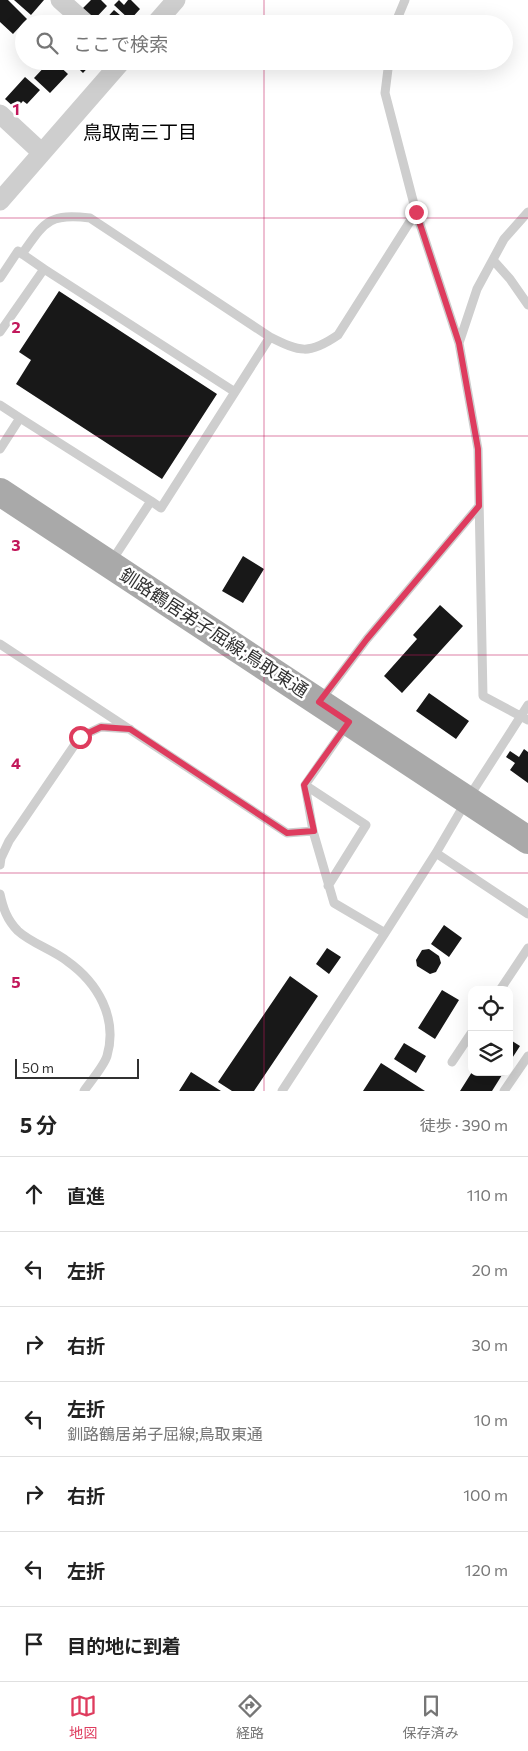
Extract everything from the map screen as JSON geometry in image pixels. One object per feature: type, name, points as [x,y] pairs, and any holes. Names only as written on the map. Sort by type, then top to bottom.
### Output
[{"type":"main road","name":"釧路鶴居弟子屈線;鳥取東通","points":[[0,492],[528,840]]},
{"type":"street","points":[[60,0],[76,15]]},
{"type":"street","points":[[163,15],[176,0]]},
{"type":"street","points":[[0,201],[114,70]]},
{"type":"street","points":[[0,114],[41,152]]},
{"type":"lane","points":[[399,15],[405,0]]},
{"type":"lane","points":[[389,70],[385,93],[416,212],[459,343],[478,449],[483,696],[525,718]]},
{"type":"lane","points":[[22,254],[41,228],[52,220],[69,216],[90,218],[270,337],[290,348],[310,350],[325,344],[338,335],[416,212]]},
{"type":"lane","points":[[459,343],[477,289],[504,239],[528,212]]},
{"type":"lane","points":[[0,278],[18,251],[235,392]]},
{"type":"lane","points":[[493,260],[510,279],[528,306]]},
{"type":"lane","points":[[0,332],[44,269]]},
{"type":"lane","points":[[0,405],[161,508],[270,337]]},
{"type":"lane","points":[[0,449],[20,418]]},
{"type":"lane","points":[[109,564],[151,501]]},
{"type":"lane","points":[[319,702],[367,639],[479,506]]},
{"type":"lane","points":[[0,644],[287,833],[314,831]]},
{"type":"lane","points":[[282,1091],[385,933],[467,800],[525,718],[528,705]]},
{"type":"lane","points":[[349,722],[304,785],[314,831],[334,903],[385,933]]},
{"type":"lane","points":[[0,865],[1,858],[9,841],[80,737],[101,727],[130,729]]},
{"type":"lane","points":[[304,785],[366,825],[328,886]]},
{"type":"lane","points":[[436,852],[528,914]]},
{"type":"lane","points":[[0,894],[4,913],[18,931],[67,961],[89,980],[103,1001],[110,1032],[107,1058],[84,1091]]},
{"type":"lane","points":[[503,986],[528,948]]},
{"type":"lane","points":[[452,1062],[468,1038]]},
{"type":"lane","points":[[504,1091],[528,1056]]},
{"type":"building","points":[[0,0],[8,0],[23,15],[15,15],[15,32],[13,34],[0,22]]},
{"type":"building","points":[[14,0],[44,0],[31,15]]},
{"type":"building","points":[[91,0],[101,0],[107,6],[99,15],[82,15],[79,12]]},
{"type":"building","points":[[119,0],[124,5],[128,0],[131,0],[140,9],[135,15],[125,15],[114,5]]},
{"type":"building","points":[[114,10],[120,15],[109,15]]},
{"type":"building","points":[[42,70],[64,70],[68,74],[50,93],[34,78]]},
{"type":"building","points":[[25,77],[40,90],[27,104],[23,101],[16,109],[5,99]]},
{"type":"building","points":[[59,291],[217,394],[162,479],[16,384],[31,360],[19,352]]},
{"type":"building","points":[[243,556],[264,569],[243,603],[222,591]]},
{"type":"building","points":[[440,605],[463,626],[402,693],[384,676],[417,639],[413,635]]},
{"type":"building","points":[[429,693],[469,721],[456,739],[416,711]]},
{"type":"building","points":[[524,749],[528,752],[528,783],[510,770],[515,763],[506,757],[510,751],[519,757]]},
{"type":"building","points":[[444,925],[462,938],[449,957],[431,944]]},
{"type":"building","points":[[327,948],[341,957],[329,974],[316,964]]},
{"type":"building","points":[[429,949],[439,956],[441,963],[436,972],[430,974],[417,966],[416,960],[422,950]]},
{"type":"building","points":[[290,976],[318,996],[254,1091],[232,1091],[218,1082]]},
{"type":"building","points":[[442,990],[459,1000],[435,1039],[418,1028]]},
{"type":"building","points":[[513,1042],[520,1046],[513,1057]]},
{"type":"building","points":[[404,1043],[426,1056],[416,1073],[394,1059]]},
{"type":"building","points":[[381,1063],[425,1091],[363,1091]]},
{"type":"building","points":[[191,1072],[221,1091],[179,1091]]},
{"type":"building","points":[[469,1076],[501,1076],[492,1091],[460,1091]]},
{"type":"district","name":"鳥取南三丁目","points":[[140,132]]},
{"type":"route","points":[[80,737],[101,727],[130,729],[287,833],[314,831],[304,785],[349,722],[319,702],[367,639],[479,506],[478,449],[459,343],[416,212]]}]
